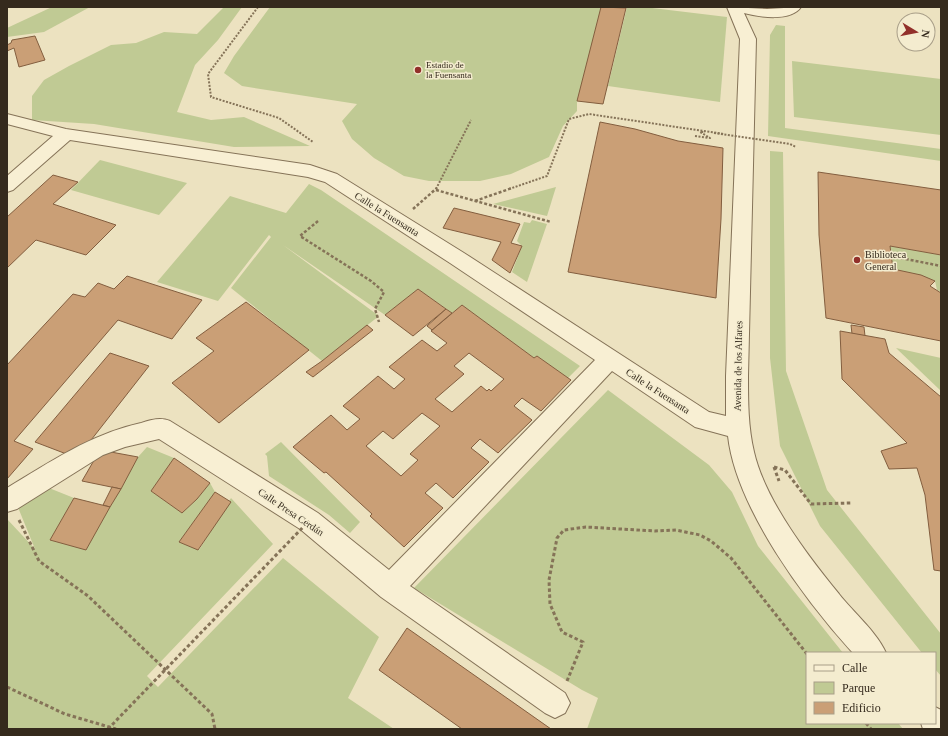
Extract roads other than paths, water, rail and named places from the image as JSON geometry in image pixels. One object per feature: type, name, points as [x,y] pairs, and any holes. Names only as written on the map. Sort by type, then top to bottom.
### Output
[{"type":"street","name":"Avenida de los Alfares","points":[[734,7],[748,39],[737,376],[738,429],[740,444],[748,474],[758,497],[800,567],[822,597],[871,652]]},
{"type":"street","points":[[739,7],[757,12],[771,13],[786,11],[794,7]]},
{"type":"street","points":[[748,39],[760,23],[771,13]]},
{"type":"street","name":"Calle la Fuensanta","points":[[7,118],[66,134],[280,165],[310,171],[331,178],[457,258],[703,420],[738,429]]},
{"type":"street","points":[[7,186],[66,134]]},
{"type":"street","points":[[390,588],[610,359]]},
{"type":"street","name":"Calle Presa Cerdán","points":[[8,500],[95,448],[122,437],[162,428],[309,521],[390,588],[555,703]]},
{"type":"place","name":"Estadio de la Fuensanta","points":[[418,70]]},
{"type":"place","name":"Biblioteca General","points":[[857,260]]}]
